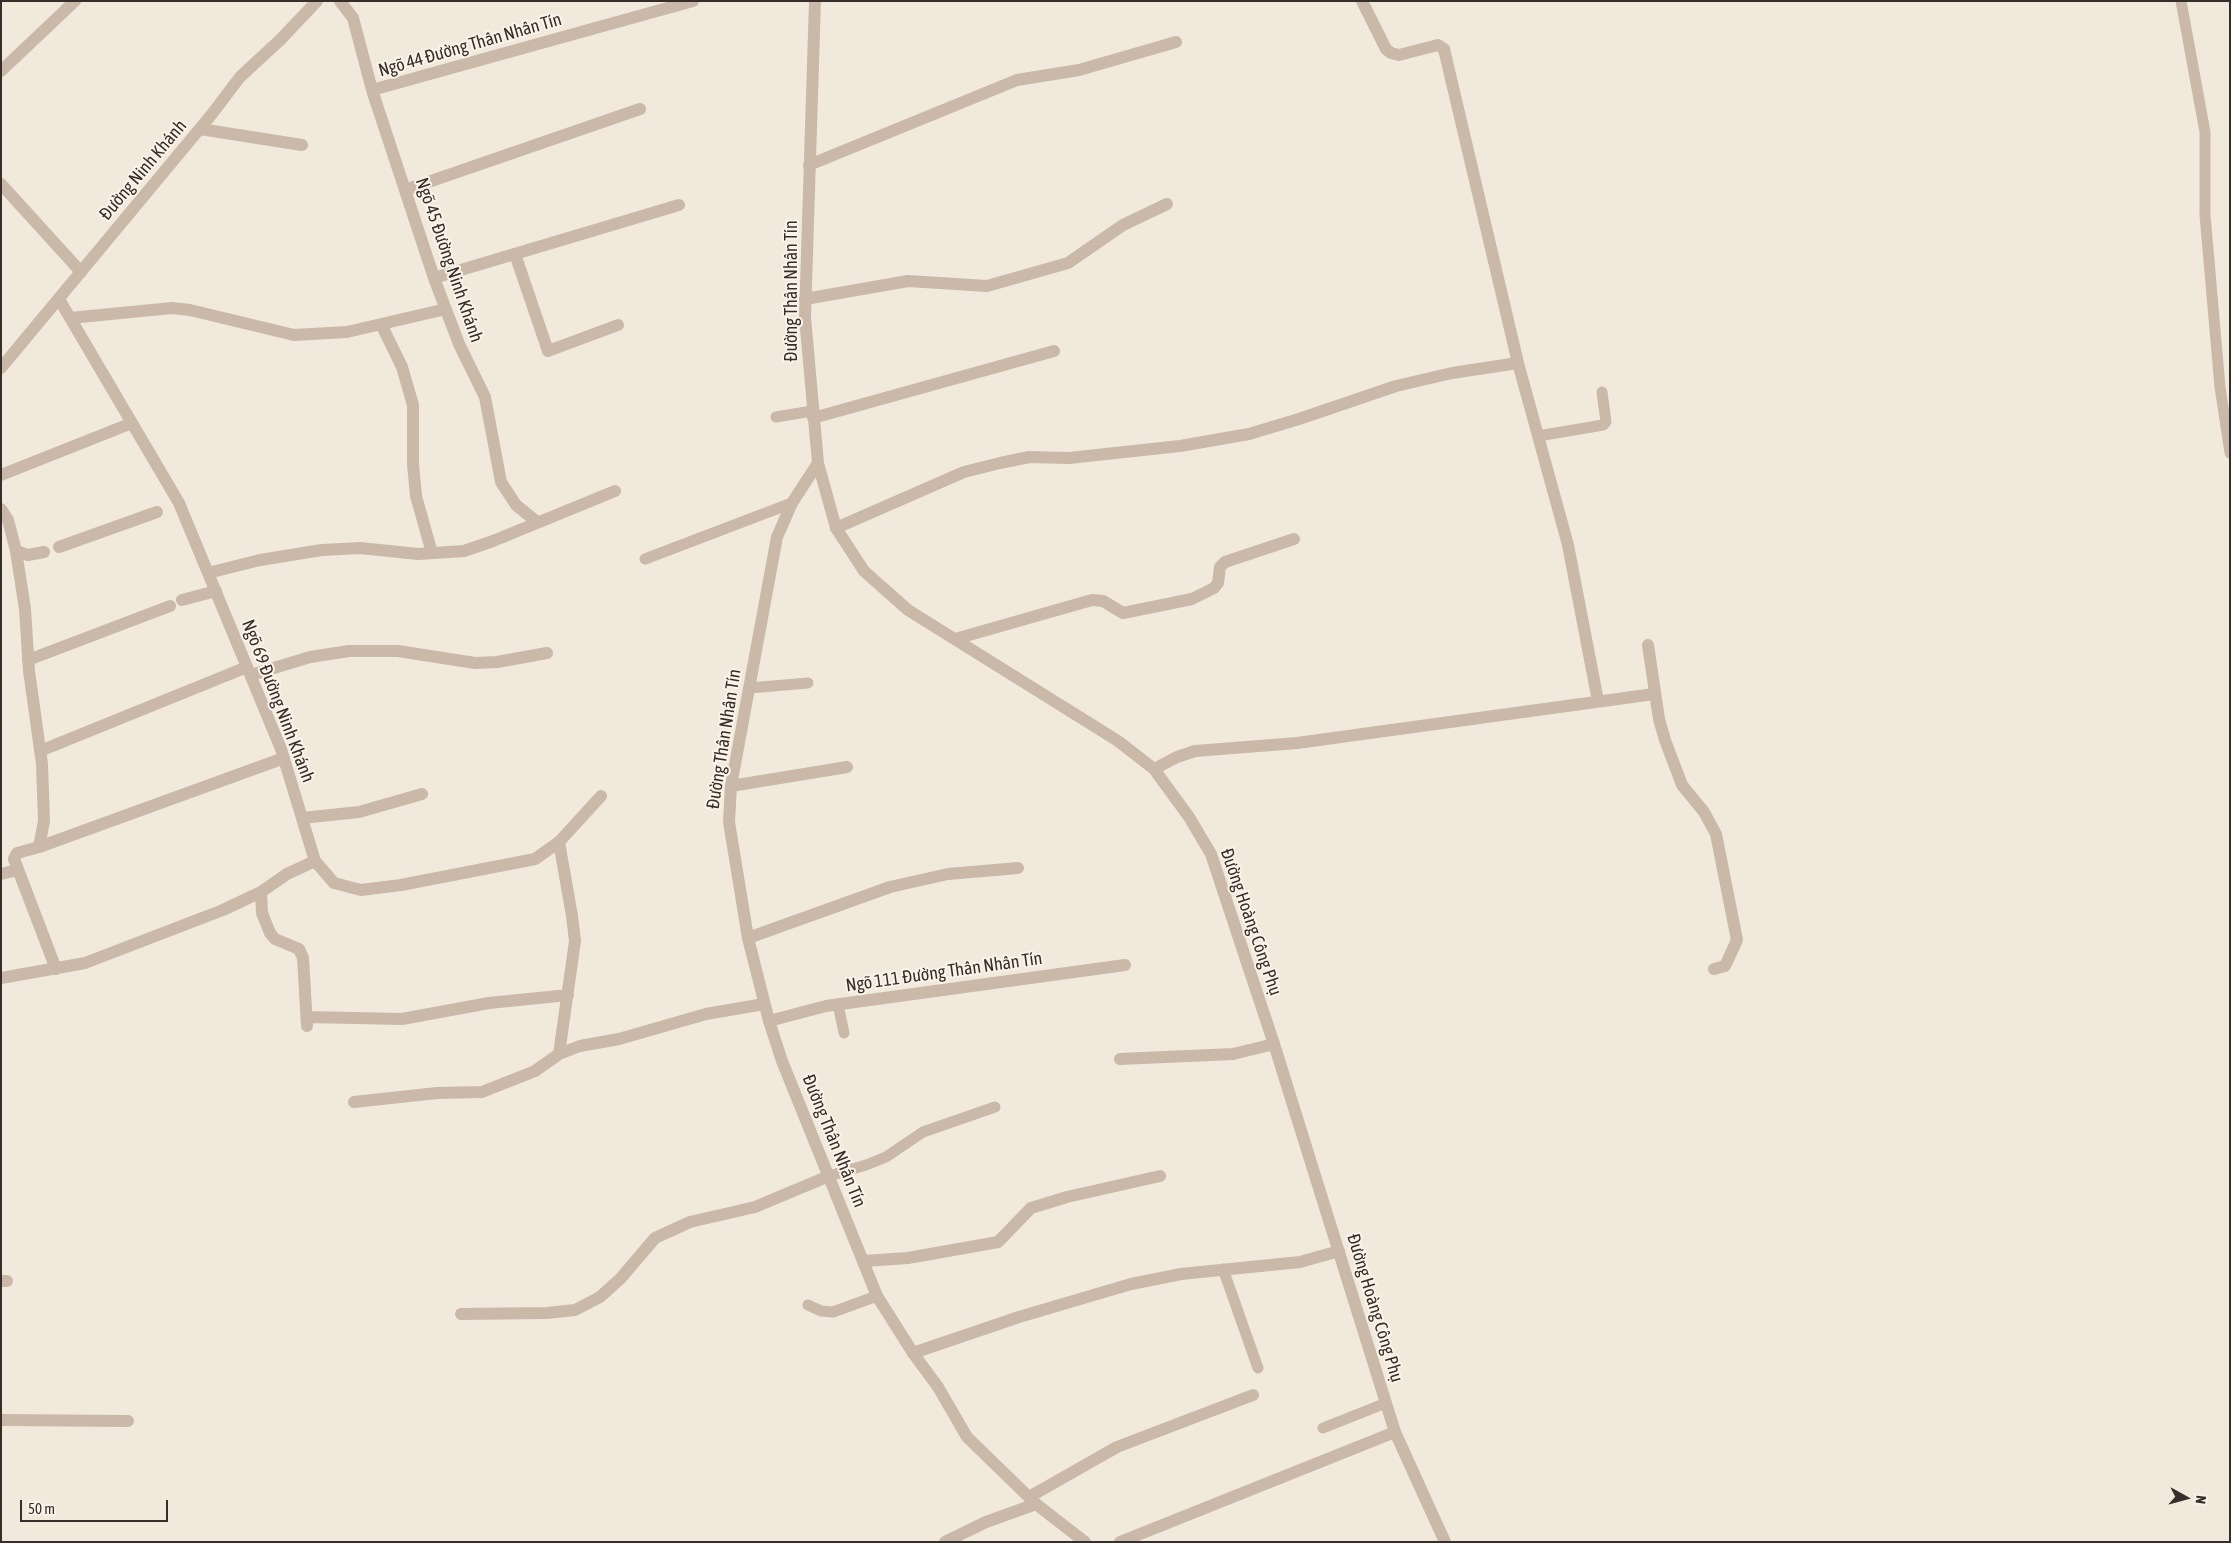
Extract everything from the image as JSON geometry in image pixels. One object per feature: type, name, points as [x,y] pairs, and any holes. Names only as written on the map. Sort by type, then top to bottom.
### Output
[{"type":"street","points":[[1,71],[75,1]]},
{"type":"street","name":"Đường Ninh Khánh","points":[[1,368],[200,129],[240,76],[280,40],[317,1]]},
{"type":"street","name":"Ngõ 45 Đường Ninh Khánh","points":[[340,1],[353,18],[372,90],[434,278],[459,344],[485,397],[501,482],[516,505],[537,522]]},
{"type":"street","name":"Ngõ 44 Đường Thân Nhân Tín","points":[[372,90],[693,1]]},
{"type":"street","name":"Đường Thân Nhân Tín","points":[[815,1],[804,317],[818,463],[792,503],[777,537],[731,786],[729,822],[748,938],[764,1004],[782,1061],[877,1296],[913,1353],[938,1387],[967,1437],[1033,1501],[1085,1542]]},
{"type":"street","points":[[1362,1],[1386,49],[1391,53],[1399,55],[1438,45],[1444,49],[1518,363],[1568,545],[1598,700]]},
{"type":"street","points":[[809,165],[1017,80],[1079,70],[1176,42]]},
{"type":"street","points":[[405,190],[640,109]]},
{"type":"street","points":[[200,129],[302,145]]},
{"type":"street","points":[[1,184],[81,272]]},
{"type":"street","points":[[805,299],[897,282],[987,286],[1068,263],[1123,225],[1167,204]]},
{"type":"street","points":[[434,278],[680,205]]},
{"type":"street","points":[[515,254],[548,351],[618,325]]},
{"type":"street","name":"Ngõ 69 Đường Ninh Khánh","points":[[58,299],[179,503],[284,758],[315,862],[334,883],[361,890],[401,885],[535,859],[559,842],[601,796]]},
{"type":"street","points":[[70,318],[172,308],[190,310],[294,335],[347,332],[446,309]]},
{"type":"street","points":[[381,324],[402,367],[413,405],[413,464],[416,496],[432,553]]},
{"type":"street","points":[[812,415],[1054,351]]},
{"type":"street","points":[[836,528],[964,472],[1000,463],[1028,457],[1069,458],[1180,446],[1249,434],[1300,419],[1396,386],[1452,373],[1518,363]]},
{"type":"street","points":[[1,475],[132,423]]},
{"type":"street","name":"Đường Hoàng Công Phụ","points":[[818,463],[836,528],[864,571],[908,610],[1118,741],[1154,769],[1189,817],[1211,854],[1274,1044],[1395,1432],[1445,1542]]},
{"type":"street","points":[[208,573],[260,560],[322,550],[360,548],[418,554],[464,551],[494,541],[614,492]]},
{"type":"street","points":[[1,509],[8,520],[16,552],[25,609],[28,660],[40,751],[44,821],[39,847]]},
{"type":"street","points":[[59,547],[157,512]]},
{"type":"street","points":[[955,639],[1092,600],[1103,601],[1123,613],[1192,599],[1214,588],[1218,583],[1220,567],[1224,562],[1294,539]]},
{"type":"street","points":[[16,552],[28,556],[44,552]]},
{"type":"street","points":[[182,600],[216,591]]},
{"type":"street","points":[[28,660],[170,606]]},
{"type":"street","points":[[1648,645],[1658,719],[1682,785],[1704,812],[1716,834],[1737,940],[1725,966],[1714,968]]},
{"type":"street","points":[[40,751],[249,671],[310,657],[349,651],[398,651],[474,663],[497,662],[547,653]]},
{"type":"street","points":[[1154,769],[1177,757],[1195,751],[1298,743],[1598,700],[1654,694]]},
{"type":"street","points":[[56,969],[14,856],[284,758]]},
{"type":"street","points":[[731,786],[847,767]]},
{"type":"street","points":[[302,818],[359,812],[422,794]]},
{"type":"street","points":[[559,842],[572,916],[574,941],[559,1054]]},
{"type":"street","points":[[1,978],[85,963],[223,910],[261,892],[287,874],[315,862]]},
{"type":"street","points":[[748,938],[890,887],[948,874],[1018,868]]},
{"type":"street","points":[[1,874],[18,870]]},
{"type":"street","points":[[261,892],[262,913],[270,933],[275,939],[299,949],[303,958],[307,1022],[402,1019],[489,1003],[568,995]]},
{"type":"street","name":"Ngõ 111 Đường Thân Nhân Tín","points":[[769,1021],[838,1004],[1125,965]]},
{"type":"street","points":[[354,1102],[436,1093],[482,1092],[535,1071],[559,1054],[580,1046],[619,1038],[706,1014],[764,1004]]},
{"type":"street","points":[[1120,1059],[1233,1054],[1274,1044]]},
{"type":"street","points":[[461,1314],[547,1313],[575,1310],[600,1297],[621,1278],[655,1238],[690,1222],[755,1207],[829,1176]]},
{"type":"street","points":[[864,1261],[908,1258],[998,1242],[1031,1208],[1066,1197],[1160,1176]]},
{"type":"street","points":[[913,1353],[1020,1317],[1131,1284],[1181,1274],[1300,1262],[1339,1251]]},
{"type":"street","points":[[945,1542],[1033,1501],[1117,1447],[1254,1395]]},
{"type":"street","points":[[1,1420],[128,1421]]},
{"type":"street","points":[[1120,1542],[1395,1432]]},
{"type":"lane","points":[[2181,1],[2205,132],[2204,216],[2220,388],[2230,453]]},
{"type":"lane","points":[[1538,436],[1603,425],[1606,422],[1602,392]]},
{"type":"lane","points":[[776,417],[812,415]]},
{"type":"lane","points":[[645,559],[792,503]]},
{"type":"lane","points":[[749,688],[808,684]]},
{"type":"lane","points":[[838,1004],[844,1033]]},
{"type":"lane","points":[[829,1176],[886,1157],[922,1132],[995,1107]]},
{"type":"lane","points":[[1223,1269],[1258,1368]]},
{"type":"lane","points":[[808,1305],[821,1311],[833,1312],[877,1296]]},
{"type":"lane","points":[[1323,1428],[1386,1404]]}]
